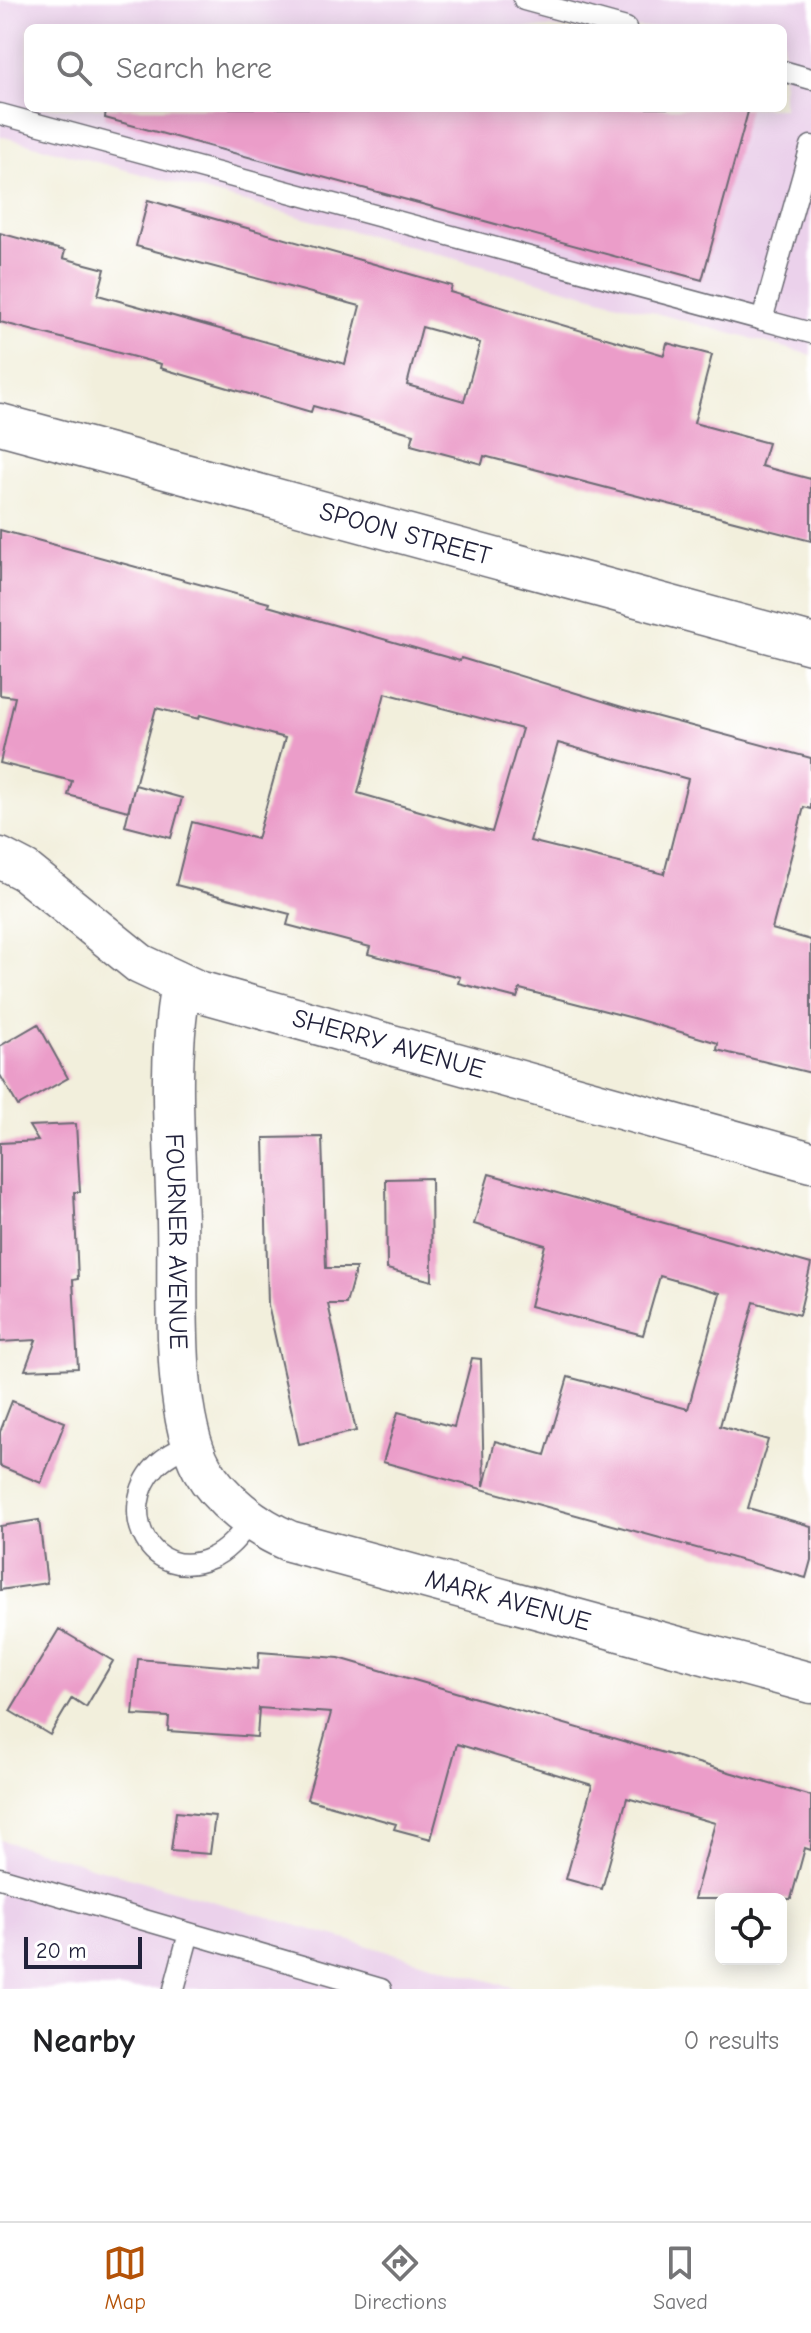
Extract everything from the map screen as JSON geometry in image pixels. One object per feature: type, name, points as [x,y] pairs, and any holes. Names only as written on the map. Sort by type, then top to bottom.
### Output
[{"type":"street","name":"SPOON STREET","points":[[0,424],[811,644]]},
{"type":"street","name":"SHERRY AVENUE","points":[[0,858],[25,871],[140,964],[181,984],[811,1162]]},
{"type":"street","name":"FOURNER AVENUE","points":[[181,984],[173,1059],[179,1307],[185,1409],[192,1443],[202,1468],[220,1491]]},
{"type":"street","name":"MARK AVENUE","points":[[220,1491],[252,1520],[289,1541],[811,1683]]},
{"type":"lane","points":[[524,0],[611,24]]},
{"type":"lane","points":[[787,72],[811,79]]},
{"type":"lane","points":[[0,114],[811,333]]},
{"type":"lane","points":[[762,320],[811,146]]},
{"type":"lane","points":[[192,1443],[156,1466],[140,1490],[136,1511],[140,1532],[153,1549],[170,1561],[191,1563],[211,1558],[230,1546],[252,1520]]},
{"type":"lane","points":[[0,1878],[381,1989]]},
{"type":"lane","points":[[174,1989],[189,1933]]},
{"type":"shaded area","points":[[0,0],[811,0],[811,355],[0,136]]},
{"type":"shaded area","points":[[0,1840],[518,1989],[0,1989]]},
{"type":"building","points":[[106,112],[748,112],[702,280],[105,118]]},
{"type":"building","points":[[148,200],[452,286],[450,292],[664,355],[667,343],[712,355],[694,423],[768,443],[761,466],[811,479],[811,541],[484,456],[482,464],[411,445],[414,434],[313,406],[311,412],[160,368],[161,364],[0,322],[0,233],[65,251],[63,258],[105,269],[98,295],[345,364],[360,306],[136,246]],"holes":[[[422,327],[480,343],[464,401],[407,385]]]},
{"type":"building","points":[[0,530],[269,603],[268,606],[460,661],[461,658],[632,710],[811,758],[811,809],[804,807],[772,929],[811,940],[811,1073],[717,1050],[718,1043],[520,989],[517,998],[458,983],[460,977],[368,954],[370,947],[287,925],[290,914],[176,885],[192,822],[257,839],[285,738],[200,715],[199,719],[156,708],[128,811],[68,795],[72,781],[0,763],[15,697],[0,695]],"holes":[[[385,693],[522,729],[492,832],[358,793]],[[558,743],[688,779],[664,874],[530,841]]]},
{"type":"building","points":[[135,785],[182,798],[171,838],[125,826]]},
{"type":"building","points":[[38,1024],[68,1078],[18,1106],[0,1075],[0,1046]]},
{"type":"building","points":[[76,1124],[80,1192],[74,1192],[78,1279],[73,1280],[78,1368],[25,1370],[36,1340],[0,1342],[0,1143],[38,1141],[29,1126]]},
{"type":"building","points":[[322,1137],[326,1268],[356,1268],[346,1304],[328,1304],[356,1431],[299,1444],[268,1305],[264,1138]]},
{"type":"building","points":[[489,1174],[811,1264],[799,1315],[754,1302],[720,1426],[768,1440],[748,1508],[811,1526],[811,1560],[806,1578],[383,1462],[398,1412],[454,1427],[472,1358],[481,1359],[484,1486],[495,1441],[545,1455],[568,1377],[688,1409],[720,1293],[660,1276],[643,1335],[530,1306],[545,1245],[474,1224]]},
{"type":"building","points":[[431,1178],[432,1281],[387,1269],[386,1179]]},
{"type":"building","points":[[12,1401],[65,1422],[41,1483],[0,1466],[0,1432]]},
{"type":"building","points":[[39,1520],[47,1583],[0,1590],[0,1526]]},
{"type":"building","points":[[59,1629],[113,1661],[86,1707],[72,1698],[50,1735],[10,1711]]},
{"type":"building","points":[[259,1652],[339,1658],[811,1796],[811,1850],[805,1848],[791,1899],[787,1899],[787,1893],[715,1893],[715,1899],[694,1899],[715,1823],[627,1798],[602,1889],[566,1879],[592,1785],[457,1744],[431,1839],[394,1829],[396,1824],[307,1799],[331,1713],[259,1708],[257,1737],[168,1731],[169,1717],[133,1715],[138,1659],[258,1669]]},
{"type":"building","points":[[176,1812],[215,1816],[210,1854],[171,1851]]}]
